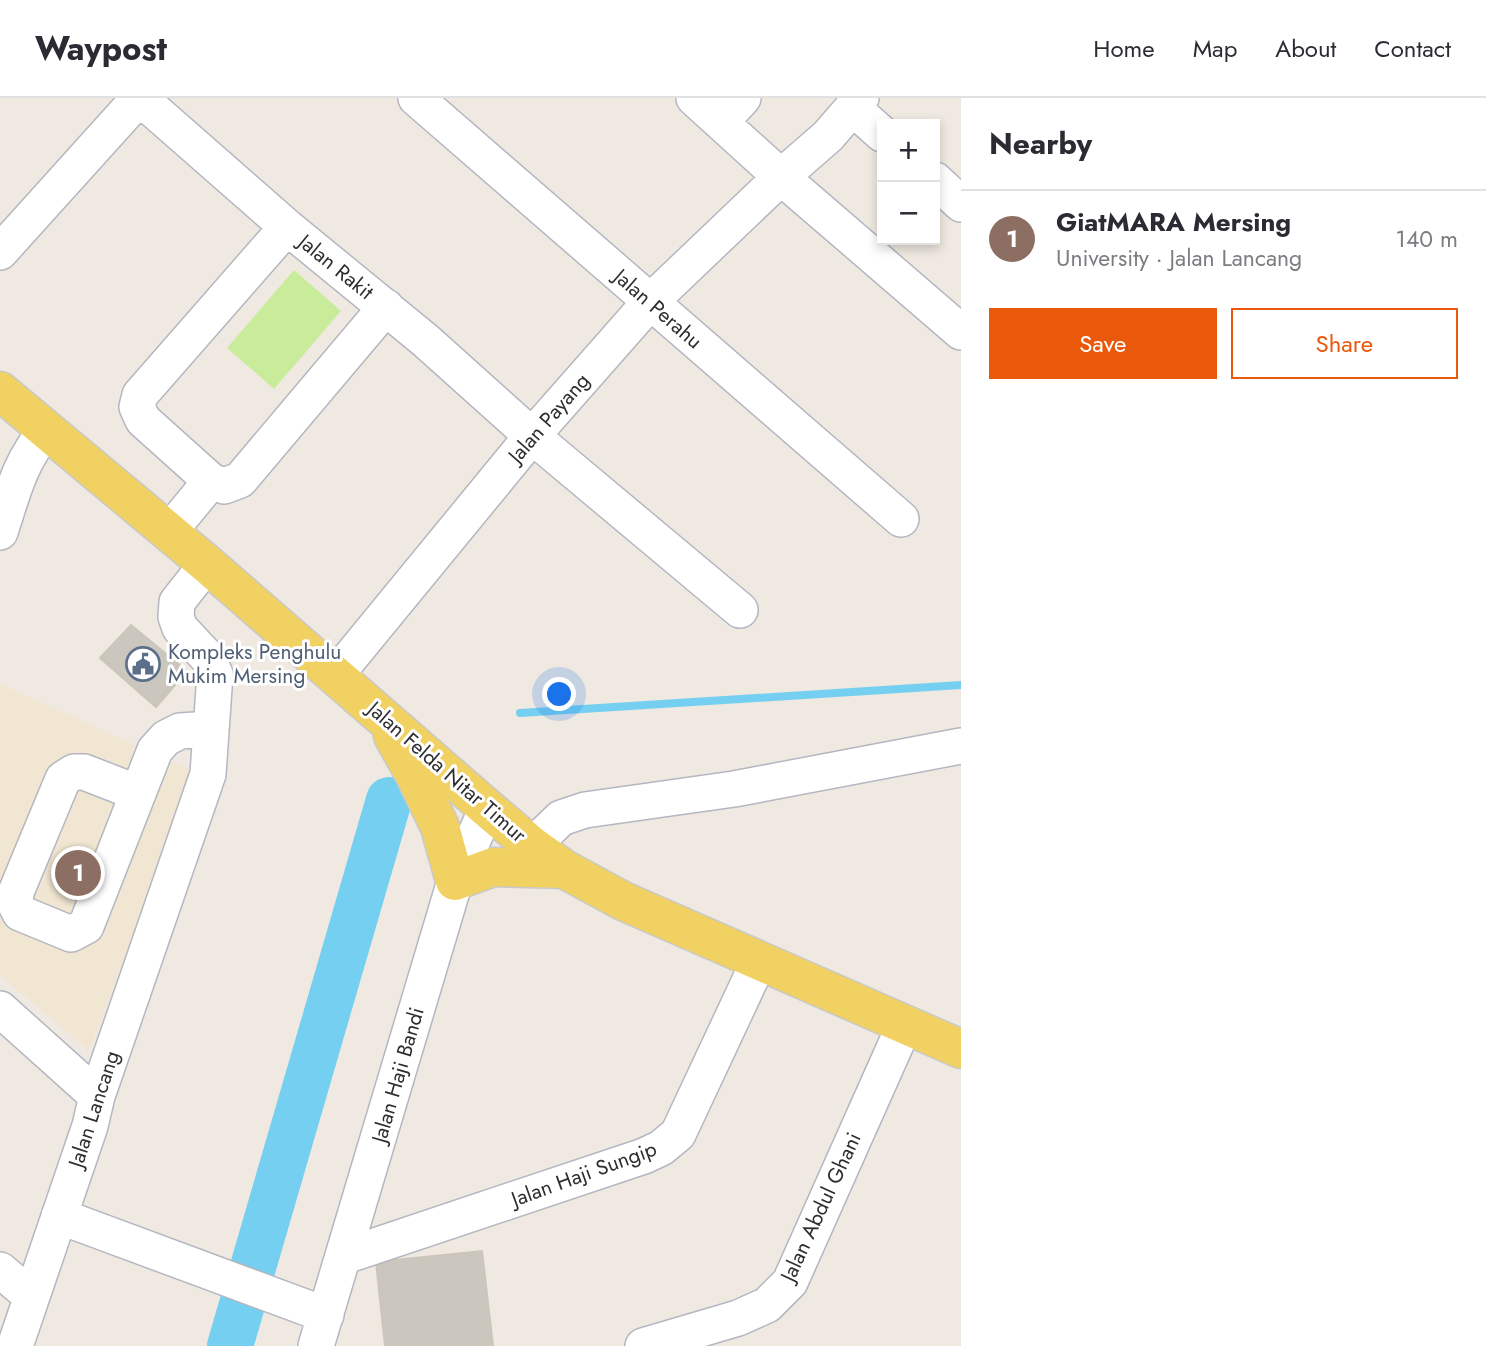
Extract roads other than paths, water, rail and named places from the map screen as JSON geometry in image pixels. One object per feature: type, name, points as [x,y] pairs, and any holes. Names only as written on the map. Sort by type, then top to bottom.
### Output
[{"type":"main road","name":"Jalan Felda Nitar Timur","points":[[0,391],[207,564],[487,808],[564,869],[623,901],[961,1049]]},
{"type":"main road","points":[[379,713],[415,775],[440,827],[455,881],[493,867],[564,869]]},
{"type":"street","name":"Jalan Rakit","points":[[0,252],[140,98],[386,307],[532,436],[740,610]]},
{"type":"street","name":"Jalan Perahu","points":[[416,98],[901,519]]},
{"type":"street","points":[[694,98],[732,110],[781,177],[961,332]]},
{"type":"street","points":[[857,103],[877,128]]},
{"type":"street","name":"Jalan Payang","points":[[335,676],[532,436],[650,302],[828,136],[857,103]]},
{"type":"street","points":[[937,182],[961,204]]},
{"type":"street","points":[[288,226],[140,395],[137,407],[143,420],[211,481],[223,486],[240,481],[386,307]]},
{"type":"street","points":[[0,532],[22,467],[29,452],[47,429]]},
{"type":"street","points":[[168,533],[211,481]]},
{"type":"street","name":"Jalan Lancang","points":[[15,1346],[90,1126],[97,1096],[208,774],[215,674],[208,658],[180,628],[176,617],[177,602],[207,564]]},
{"type":"street","points":[[138,793],[84,772],[74,772],[63,779],[16,892],[15,903],[20,913],[71,934],[86,926],[155,750],[166,738],[180,731],[211,729]]},
{"type":"street","points":[[532,846],[561,818],[586,810],[734,789],[961,746]]},
{"type":"street","name":"Jalan Haji Bandi","points":[[321,1330],[455,881],[487,808]]},
{"type":"street","name":"Jalan Haji Sungip","points":[[345,1256],[661,1148],[678,1135],[759,961]]},
{"type":"street","points":[[0,1009],[97,1096]]},
{"type":"street","name":"Jalan Abdul Ghani","points":[[643,1346],[738,1318],[766,1305],[790,1282],[905,1024]]},
{"type":"street","points":[[59,1216],[250,1286],[321,1330]]},
{"type":"street","points":[[0,1270],[31,1296]]},
{"type":"waterway","points":[[520,713],[961,685]]},
{"type":"waterway","points":[[230,1346],[389,800]]},
{"type":"place","name":"Kompleks Penghulu Mukim Mersing","points":[[143,664]]},
{"type":"place","name":"GiatMARA Mersing","points":[[78,873]]}]
